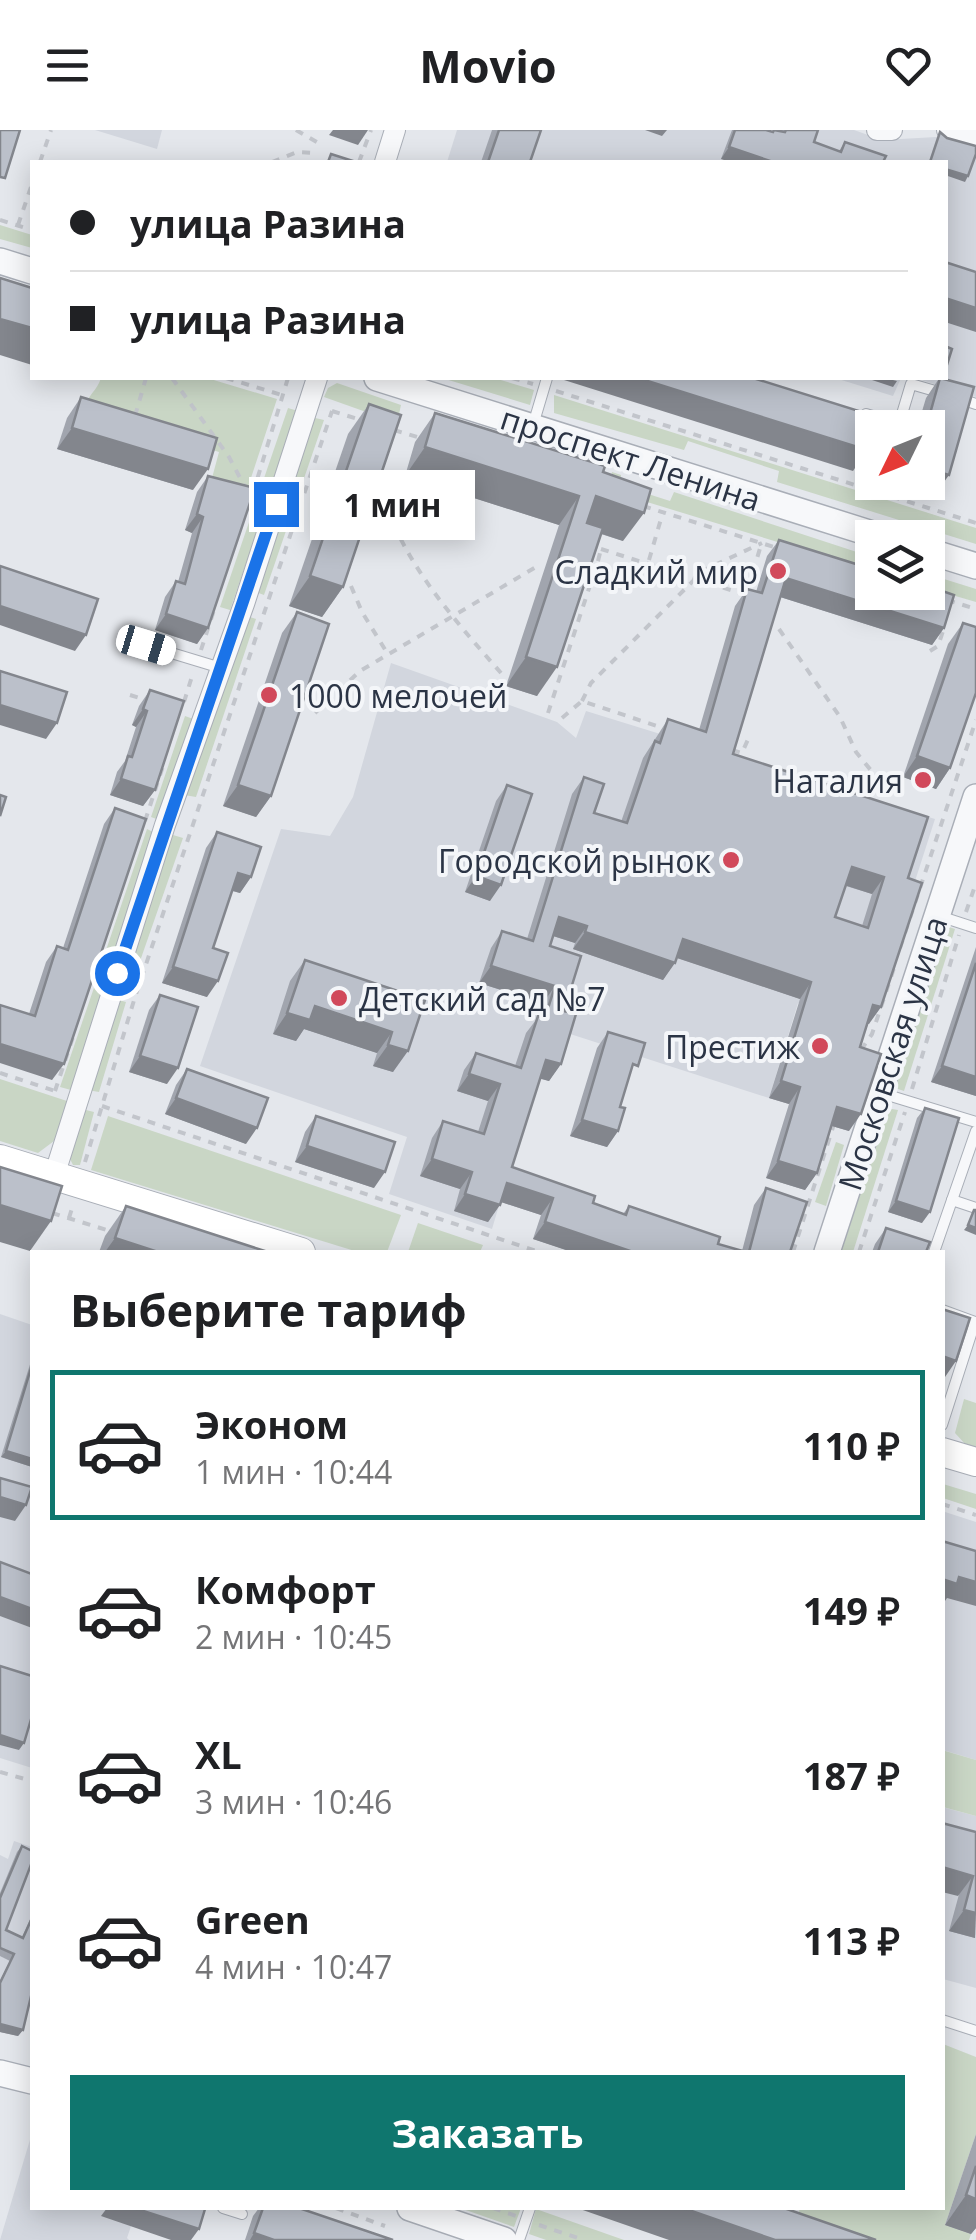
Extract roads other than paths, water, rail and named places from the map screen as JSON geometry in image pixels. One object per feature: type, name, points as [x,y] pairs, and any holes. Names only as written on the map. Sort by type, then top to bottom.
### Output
[{"type":"main road","points":[[0,1159],[294,1250]]},
{"type":"main road","points":[[945,1453],[976,1462]]},
{"type":"street","points":[[386,160],[395,130]]},
{"type":"street","points":[[877,130],[892,130]]},
{"type":"street","points":[[946,130],[976,138]]},
{"type":"street","points":[[0,260],[30,269]]},
{"type":"street","points":[[66,1180],[79,1097],[147,881],[316,380]]},
{"type":"street","name":"проспект Ленина","points":[[384,380],[855,528]]},
{"type":"street","points":[[945,556],[976,566]]},
{"type":"street","name":"Московская улица","points":[[828,1250],[976,797]]},
{"type":"street","points":[[0,2073],[30,2080]]},
{"type":"street","points":[[416,2210],[504,2240]]},
{"type":"lane","points":[[532,426],[546,382]]},
{"type":"lane","points":[[903,410],[911,384],[976,404]]},
{"type":"lane","points":[[146,645],[221,668]]},
{"type":"lane","points":[[936,916],[976,928]]},
{"type":"lane","points":[[880,1092],[976,1122]]},
{"type":"lane","points":[[935,1250],[976,1131]]},
{"type":"lane","points":[[952,1200],[976,1208]]},
{"type":"lane","points":[[945,1311],[975,1322],[945,1416]]},
{"type":"lane","points":[[945,2021],[976,2031]]},
{"type":"lane","points":[[229,2210],[242,2214]]},
{"type":"lane","points":[[519,2240],[529,2210]]},
{"type":"place","name":"Сладкий мир","points":[[778,571]]},
{"type":"place","name":"1000 мелочей","points":[[269,695]]},
{"type":"place","name":"Наталия","points":[[923,780]]},
{"type":"place","name":"Городской рынок","points":[[731,860]]},
{"type":"place","name":"Детский сад №7","points":[[339,998]]},
{"type":"place","name":"Престиж","points":[[820,1046]]}]
